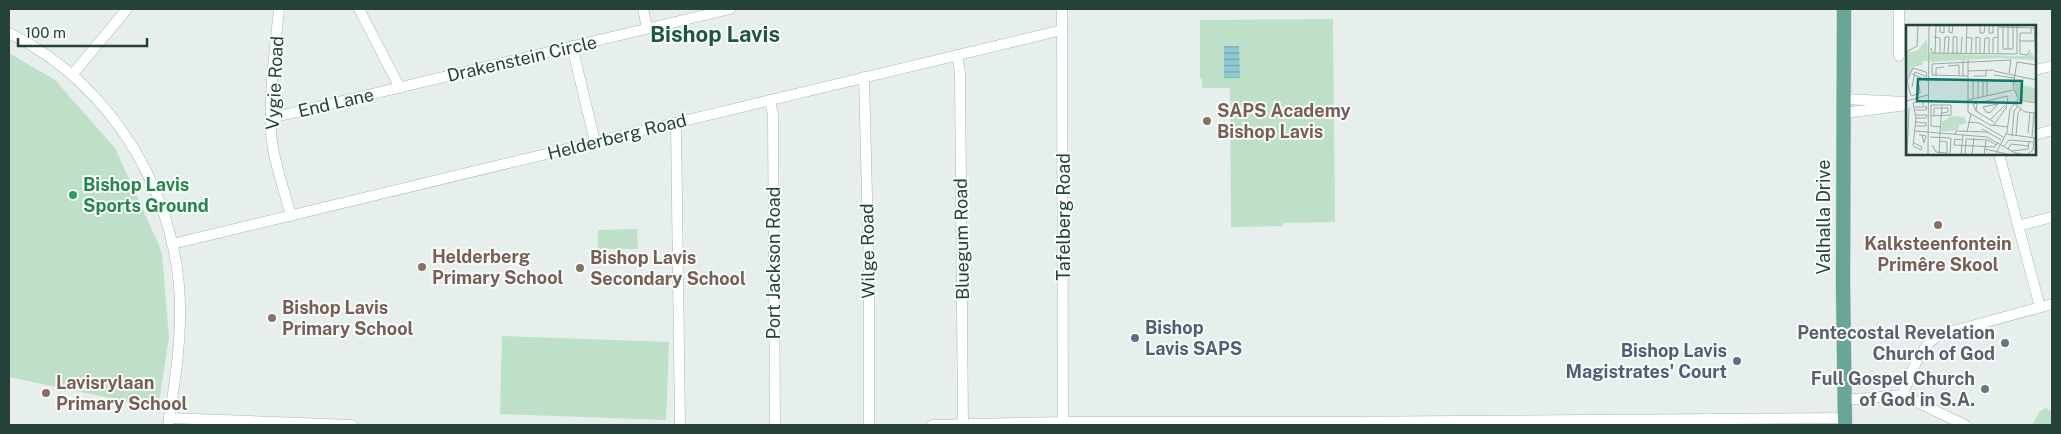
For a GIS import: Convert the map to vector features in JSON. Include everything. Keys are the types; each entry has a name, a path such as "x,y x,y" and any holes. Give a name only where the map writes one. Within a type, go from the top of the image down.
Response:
{"main road":[{"name":"Valhalla Drive","path":"1844,9 1843,285 1845,422"}],"street":[{"path":"72,75 128,9"},
{"name":"Vygie Road","path":"279,9 271,118 273,145 291,216"},
{"path":"359,9 400,88"},
{"path":"643,9 648,28"},
{"name":"Drakenstein Circle","path":"400,88 730,9"},
{"name":"Tafelberg Road","path":"1062,9 1063,424"},
{"path":"1899,9 1899,56"},
{"name":"Helderberg Road","path":"172,244 1062,30"},
{"path":"9,33 23,40 72,75 99,102 126,134 157,193 172,244 179,288 178,353 168,422 352,425"},
{"path":"572,46 595,142"},
{"name":"Bluegum Road","path":"957,55 960,73 963,424"},
{"path":"2036,70 2052,66"},
{"name":"Wilge Road","path":"864,77 869,425"},
{"name":"End Lane","path":"271,118 400,88"},
{"path":"1844,99 1906,103"},
{"name":"Port Jackson Road","path":"770,100 773,115 775,425"},
{"path":"1844,113 1906,103"},
{"path":"676,123 680,425"},
{"path":"2036,135 2052,130"},
{"path":"1999,155 2040,307"},
{"path":"2018,226 2052,217"},
{"path":"1902,395 1924,346 1939,335 2052,304"},
{"path":"1845,400 1902,395 1965,425"},
{"path":"932,425 1845,422"}],"green space":[{"path":"1333,19 1335,222 1231,227 1230,88 1202,88 1202,79 1200,79 1200,20"},
{"name":"Bishop Lavis Sports Ground","path":"9,53 55,80 115,148 158,243 162,254 169,338 158,408 9,377"},
{"path":"637,229 638,249 598,249 598,230"},
{"path":"502,336 669,342 666,420 500,414"},
{"path":"2046,408 2052,412 2051,425 2032,425 2040,411"}],"water":[{"path":"1224,46 1239,46 1240,78 1224,78"}],"place":[{"name":"SAPS Academy Bishop Lavis","path":"1207,121"},
{"name":"Bishop Lavis Sports Ground","path":"73,195"},
{"name":"Kalksteenfontein Primêre Skool","path":"1938,225"},
{"name":"Helderberg Primary School","path":"422,267"},
{"name":"Bishop Lavis Secondary School","path":"580,268"},
{"name":"Bishop Lavis Primary School","path":"272,318"},
{"name":"Bishop Lavis SAPS","path":"1135,338"},
{"name":"Pentecostal Revelation Church of God","path":"2005,343"},
{"name":"Bishop Lavis Magistrates' Court","path":"1737,361"},
{"name":"Full Gospel Church of God in S.A.","path":"1985,389"},
{"name":"Lavisrylaan Primary School","path":"46,393"}],"district":[{"name":"Bishop Lavis","path":"715,34"}]}
